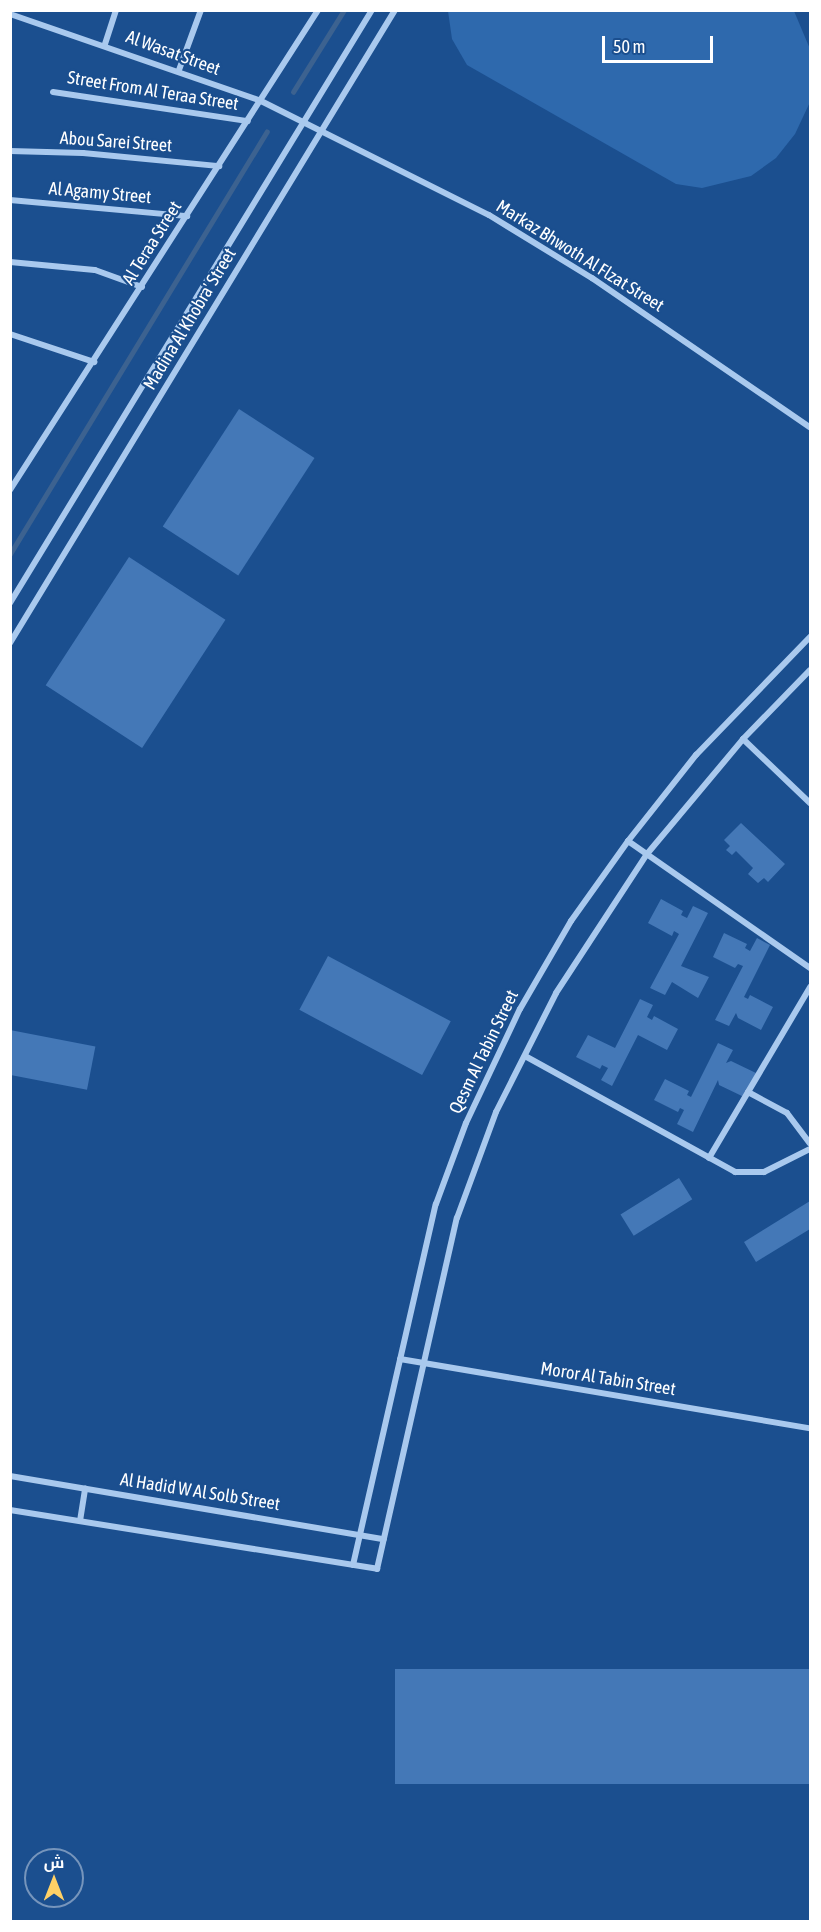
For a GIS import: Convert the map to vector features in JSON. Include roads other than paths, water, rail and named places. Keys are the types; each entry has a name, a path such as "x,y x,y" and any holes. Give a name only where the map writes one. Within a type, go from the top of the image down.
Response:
{"street":[{"path":"105,44 116,10"},
{"path":"179,70 201,10"},
{"name":"Al Teraa Street","path":"10,490 318,10"},
{"name":"Madina Al Khobra' Street","path":"10,603 372,10"},
{"name":"Madina Al Khobra' Street","path":"11,643 395,10"},
{"name":"Al Wasat Street","path":"14,13 179,70 261,101 323,129"},
{"name":"Street From Al Teraa Street","path":"53,92 248,121"},
{"name":"Markaz Bhwoth Al Flzat Street","path":"323,129 541,246 810,427"},
{"name":"Abou Sarei Street","path":"10,151 83,153 219,166"},
{"name":"Al Agamy Street","path":"10,200 187,216"},
{"path":"10,262 95,270 142,287"},
{"path":"10,334 94,362"},
{"name":"Qesm Al Tabin Street","path":"810,637 696,755 628,841 545,964 466,1123 436,1204 353,1565 377,1569 423,1363 465,1191 484,1138 556,993 647,854 743,739 810,670"},
{"path":"743,739 810,803"},
{"path":"628,841 810,968"},
{"path":"709,1158 810,987"},
{"path":"525,1056 735,1172 749,1174 777,1167 810,1149"},
{"path":"748,1092 787,1113 810,1143"},
{"name":"Moror Al Tabin Street","path":"400,1359 810,1428"},
{"name":"Al Hadid W Al Solb Street","path":"10,1476 384,1539"},
{"path":"80,1521 85,1488"},
{"path":"10,1510 353,1565"}],"waterway":[{"path":"293,92 344,10"},
{"path":"10,554 267,132"}]}
